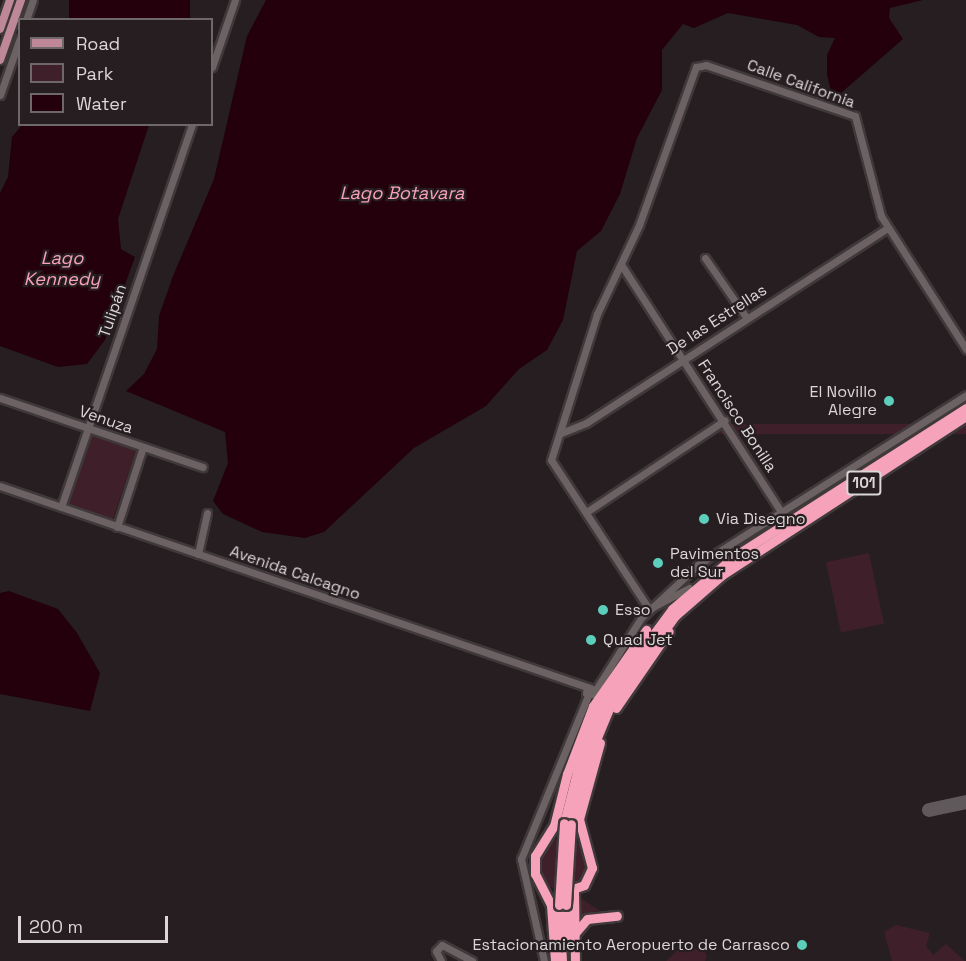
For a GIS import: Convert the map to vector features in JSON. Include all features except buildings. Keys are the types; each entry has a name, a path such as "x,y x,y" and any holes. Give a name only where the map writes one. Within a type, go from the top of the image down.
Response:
{"highway":[{"name":"101","path":"562,961 567,823 582,752 612,687 647,637 699,583 786,518 966,411"},
{"name":"101","path":"567,823 584,769 611,704 652,642 683,609 722,575 966,411"},
{"path":"555,961 552,915 544,886 535,874 535,856 544,841 601,690 634,643 689,588 699,583"},
{"path":"575,961 574,891 592,868 585,844 582,802 604,731 683,609"},
{"path":"544,841 566,835 585,844"},
{"path":"544,886 560,893 574,891"},
{"name":"101","path":"563,905 570,961"},
{"path":"574,935 586,919 617,916"}],"main road":[{"path":"0,29 10,0"},
{"path":"0,60 21,0"}],"street":[{"path":"27,18 33,0"},
{"path":"213,65 235,0"},
{"path":"0,95 2,81 18,43"},
{"name":"Calle California","path":"622,266 696,67 706,65 855,116 888,228 966,349"},
{"name":"Tulipán","path":"61,507 191,126"},
{"name":"De las Estrellas","path":"561,433 586,423 682,358 888,228"},
{"path":"705,258 746,317"},
{"path":"622,266 597,314 551,460 588,511 650,609"},
{"name":"Francisco Bonilla","path":"622,266 725,420 786,518"},
{"path":"544,961 538,918 525,880 521,859 587,689 650,609 717,551 786,518 966,395"},
{"name":"Venuza","path":"0,398 203,467"},
{"path":"952,404 966,411"},
{"path":"588,511 725,420"},
{"path":"117,526 142,447"},
{"name":"Avenida Calcagno","path":"0,486 587,689"},
{"path":"198,554 207,513"},
{"path":"650,609 689,588"},
{"path":"525,880 535,874"},
{"path":"441,961 436,951 441,945 472,961"}],"green space":[{"path":"719,424 966,424 966,434 719,434"},
{"path":"90,435 136,451 113,520 66,504"},
{"path":"869,553 884,623 841,633 826,562"},
{"path":"563,838 573,840 581,846 587,854 589,864 587,874 581,882 573,888 563,890 553,888 545,882 539,874 537,864 539,854 545,846 553,840"},
{"path":"579,897 599,910 576,923 576,904"},
{"path":"896,925 930,933 926,946 933,955 946,944 965,961 892,961 884,932"},
{"path":"681,947 704,950 707,956 705,961 666,961"}],"water":[{"path":"69,0 190,0 190,18 69,18"},
{"name":"Lago Botavara","path":"266,0 923,0 890,8 889,18 903,39 841,93 831,91 827,75 827,55 835,38 819,37 797,25 728,13 694,28 683,24 662,50 662,90 637,138 620,194 601,231 577,251 563,320 547,350 519,369 486,406 414,448 324,532 305,538 262,532 223,514 213,501 228,463 225,432 126,391 144,374 157,349 159,316 173,276 214,179 247,36"},
{"name":"Lago Kennedy","path":"21,126 149,126 118,219 121,249 135,257 105,340 87,364 58,367 0,346 0,193 8,177 12,137"},
{"path":"9,591 58,609 77,633 100,673 90,711 0,694 0,593"}],"taxiway":[{"path":"929,810 966,802"}],"place":[{"name":"El Novillo Alegre","path":"889,401"},
{"name":"Via Disegno","path":"704,519"},
{"name":"Pavimentos del Sur","path":"658,563"},
{"name":"Esso","path":"603,610"},
{"name":"Quad Jet","path":"591,640"},
{"name":"Estacionamiento Aeropuerto de Carrasco","path":"802,945"}]}
